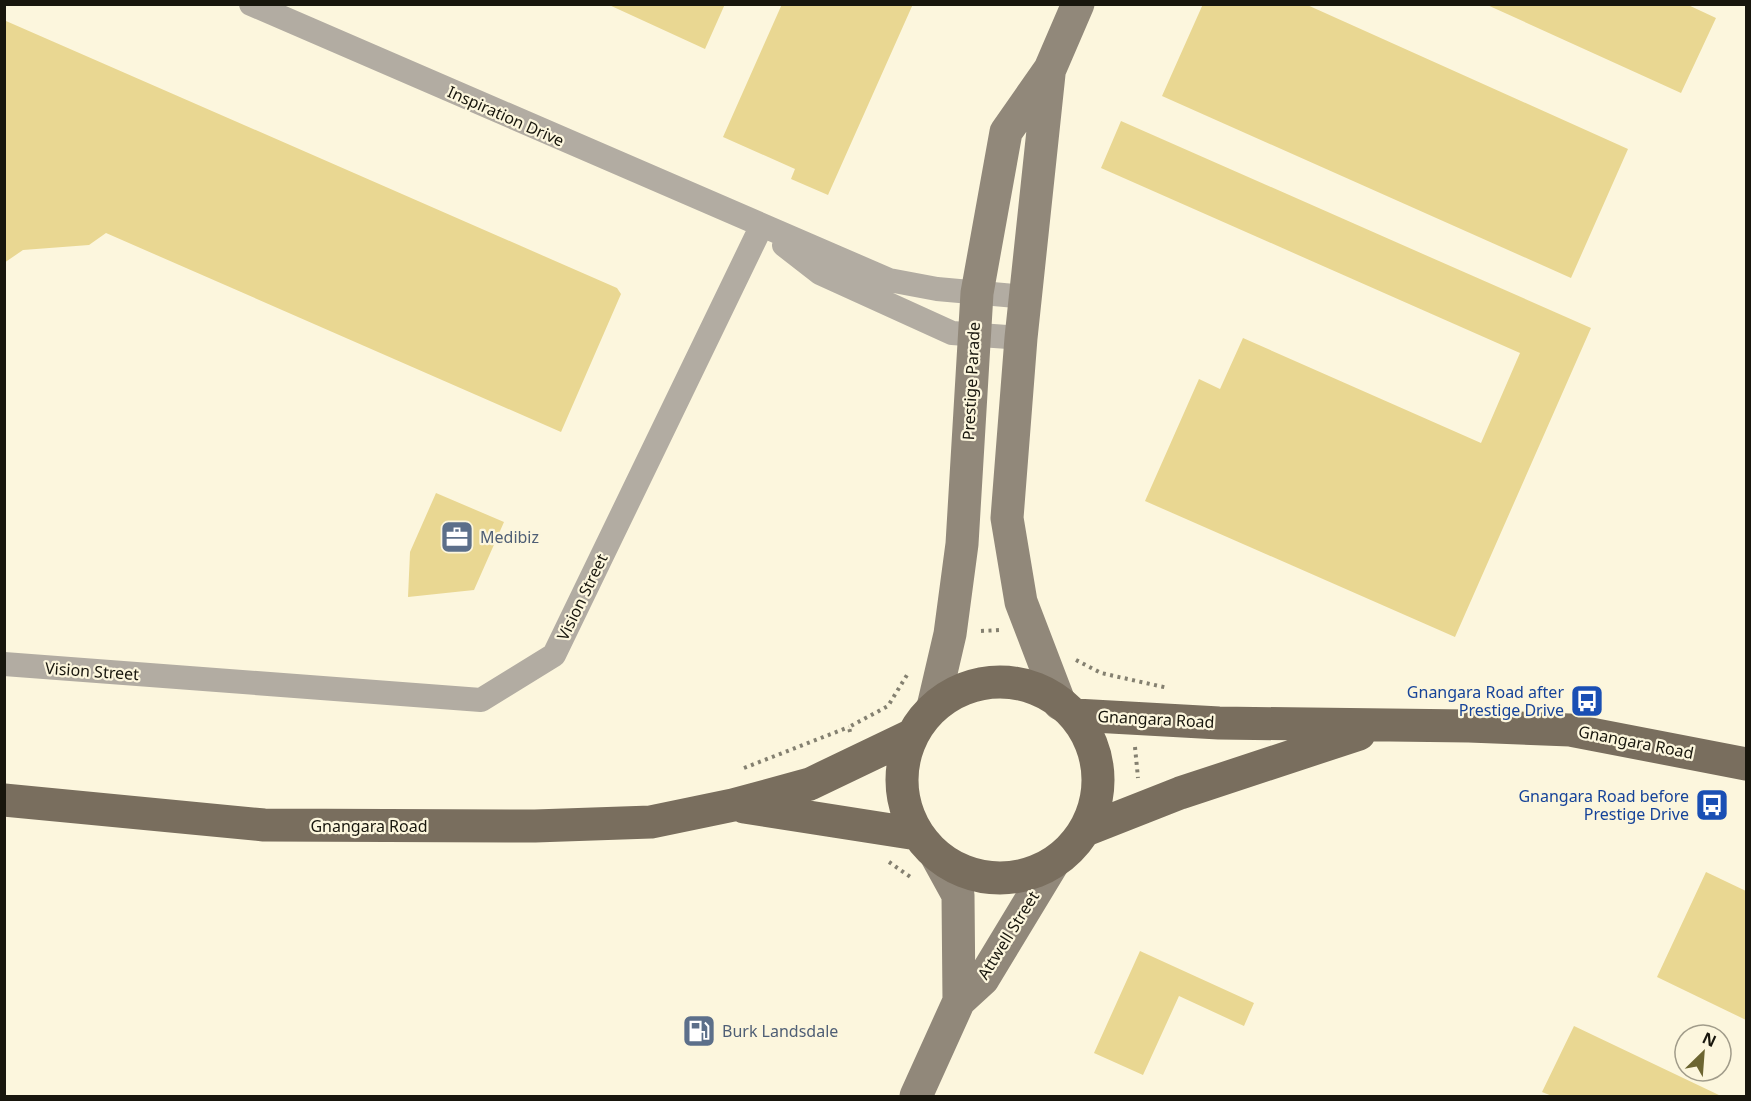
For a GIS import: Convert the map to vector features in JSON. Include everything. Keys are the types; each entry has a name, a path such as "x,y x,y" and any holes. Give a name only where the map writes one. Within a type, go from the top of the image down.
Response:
{"main road":[{"name":"Gnangara Road","path":"997,681 1039,689 1067,709 1095,751 1099,792 1086,831 1071,850 1052,865 1023,877 992,879 962,872 927,845 904,802 902,768 912,735 933,707 963,688 997,681"},
{"name":"Gnangara Road","path":"1067,709 1132,718 1219,723 1380,727 1469,726 1570,730 1746,764"},
{"name":"Gnangara Road","path":"1086,831 1180,793 1380,727"},
{"name":"Gnangara Road","path":"4,800 264,825 535,826 651,822 734,805 810,784 912,735"},
{"name":"Gnangara Road","path":"734,805 927,845"}],"street":[{"name":"Inspiration Drive","path":"251,4 761,227 889,280 977,293 1026,297"},
{"name":"Prestige Parade","path":"933,707 950,634 959,567 977,293 1006,132 1050,69 1078,4"},
{"name":"Prestige Parade","path":"1050,69 1021,338 1008,518 1022,602 1067,709"},
{"name":"Inspiration Drive","path":"761,227 820,273 952,333 1021,338"},
{"name":"Vision Street","path":"4,664 480,699 554,655 761,227"},
{"path":"959,567 980,507 986,471 999,459 1013,452"},
{"name":"Attwell Street","path":"927,845 958,895 959,1001"},
{"name":"Attwell Street","path":"916,1096 959,1001 983,979 1052,865"}],"path":[{"path":"950,634 1031,628"},
{"path":"1071,658 1101,673 1128,681 1163,685 1173,690"},
{"path":"1128,681 1141,808"},
{"path":"886,860 903,869 915,882"}],"building":[{"path":"607,4 725,4 705,49"},
{"path":"782,4 913,4 828,195 791,179 795,169 723,137"},
{"path":"1203,4 1305,4 1628,149 1571,278 1162,96"},
{"path":"1485,4 1686,4 1716,18 1681,93"},
{"path":"6,21 617,288 621,294 561,432 106,233 89,245 23,250 4,263"},
{"path":"1121,121 1591,328 1455,637 1145,501 1199,379 1220,389 1243,338 1481,443 1520,353 1101,168"},
{"name":"Medibiz","path":"436,493 504,522 474,590 408,597 410,552"},
{"path":"1706,872 1746,891 1746,1020 1657,977"},
{"path":"1140,951 1254,1003 1244,1026 1179,996 1143,1075 1094,1053"},
{"path":"1574,1026 1673,1073 1673,1083 1694,1083 1721,1096 1552,1096 1542,1092"}],"place":[{"name":"Medibiz","path":"457,537"},
{"name":"Gnangara Road after Prestige Drive","path":"1587,701"},
{"name":"Gnangara Road before Prestige Drive","path":"1712,805"},
{"name":"Burk Landsdale","path":"699,1031"}]}
